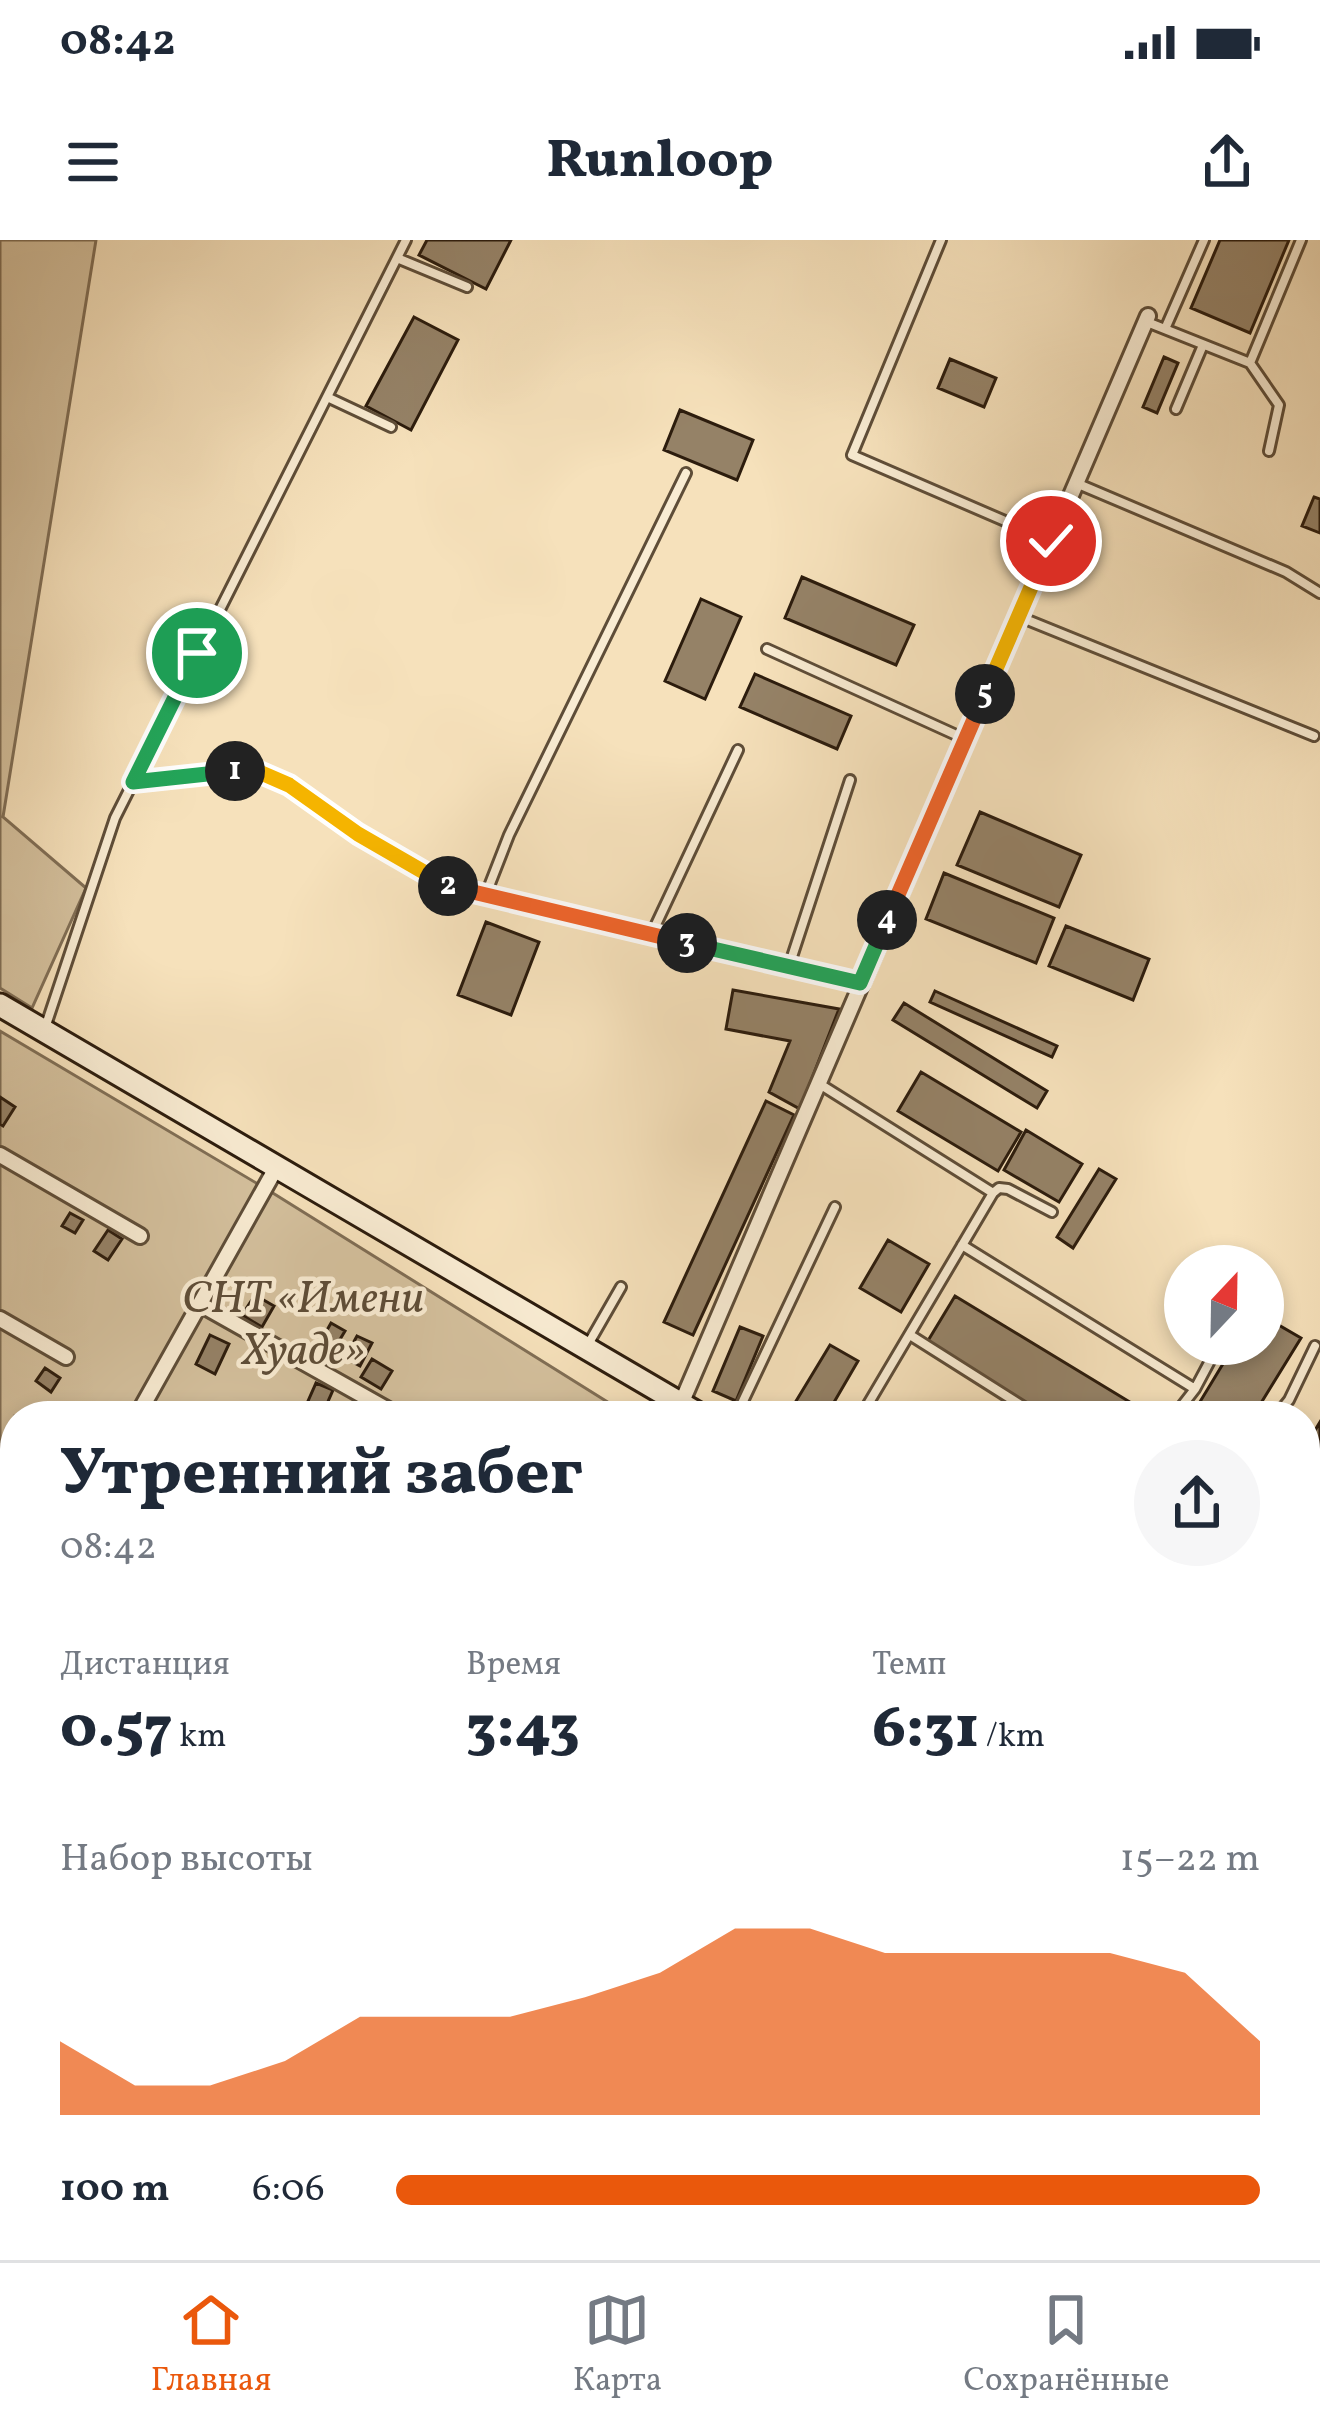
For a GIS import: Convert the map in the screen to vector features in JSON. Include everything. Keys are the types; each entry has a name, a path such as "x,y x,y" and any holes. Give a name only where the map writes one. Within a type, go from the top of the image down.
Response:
{"street":[{"path":"682,1401 1146,319"},
{"path":"441,885 860,983"},
{"path":"0,1005 676,1401"},
{"path":"0,1155 140,1236"},
{"path":"145,1401 276,1168"},
{"path":"200,1304 372,1401"},
{"path":"0,1319 66,1357"}],"lane":[{"path":"44,1030 115,818 406,240"},
{"path":"941,240 852,455 1051,541"},
{"path":"1165,329 1204,240"},
{"path":"1250,363 1300,240"},
{"path":"397,258 467,287"},
{"path":"1146,319 1250,363 1279,405 1269,451"},
{"path":"1176,409 1203,344"},
{"path":"326,397 391,427"},
{"path":"486,895 509,836 686,473"},
{"path":"1076,483 1286,572 1320,593"},
{"path":"1018,616 1314,736"},
{"path":"767,649 965,739"},
{"path":"652,934 738,750"},
{"path":"133,782 252,769 289,785 441,885"},
{"path":"788,966 850,780"},
{"path":"818,1083 993,1193"},
{"path":"870,1401 993,1193 1008,1189 1052,1212"},
{"path":"743,1401 835,1207"},
{"path":"962,1245 1195,1389"},
{"path":"586,1348 621,1287"},
{"path":"910,1335 1014,1401"},
{"path":"1288,1401 1315,1346"},
{"path":"1186,1401 1208,1365"}],"green space":[{"path":"0,240 96,240 3,817 86,888 32,1008 0,988"},
{"name":"СНТ «Имени Хуаде»","path":"0,1031 268,1190 606,1401 0,1401"}],"building":[{"path":"427,240 511,240 486,289 419,255"},
{"path":"1220,240 1289,240 1250,333 1191,308"},
{"path":"414,317 458,340 411,430 366,406"},
{"path":"1164,357 1178,363 1157,413 1143,407"},
{"path":"950,359 996,378 984,407 938,388"},
{"path":"680,410 753,440 737,480 664,450"},
{"path":"1314,497 1320,499 1320,533 1302,526"},
{"path":"802,577 914,625 896,665 785,618"},
{"path":"701,599 741,617 705,699 665,681"},
{"path":"755,674 851,716 837,749 740,707"},
{"path":"980,812 1081,855 1059,907 957,865"},
{"path":"944,873 1054,918 1036,963 926,919"},
{"path":"486,922 539,942 511,1015 458,995"},
{"path":"1066,926 1149,959 1133,1000 1049,966"},
{"path":"733,990 839,1009 800,1109 769,1092 790,1041 726,1029"},
{"path":"935,991 1057,1046 1052,1057 930,1002"},
{"path":"904,1003 1047,1091 1037,1108 893,1020"},
{"path":"921,1072 1021,1132 998,1171 898,1111"},
{"path":"0,1097 15,1107 3,1126 0,1124"},
{"path":"766,1101 794,1115 693,1335 664,1322"},
{"path":"1026,1130 1082,1164 1059,1202 1004,1170"},
{"path":"1099,1169 1116,1179 1073,1248 1057,1237"},
{"path":"70,1213 83,1220 75,1233 62,1226"},
{"path":"108,1230 122,1239 108,1260 94,1251"},
{"path":"888,1240 929,1264 901,1312 860,1288"},
{"path":"255,1295 274,1306 262,1327 242,1315"},
{"path":"955,1296 1128,1401 1020,1401 926,1344"},
{"path":"331,1323 345,1331 333,1351 319,1344"},
{"path":"740,1327 763,1336 736,1401 713,1391"},
{"path":"1284,1328 1301,1338 1262,1401 1200,1401 1222,1365 1284,1365"},
{"path":"210,1335 229,1344 215,1374 196,1364"},
{"path":"357,1336 372,1343 360,1366 345,1358"},
{"path":"830,1345 858,1361 835,1401 796,1401"},
{"path":"372,1359 392,1371 381,1389 361,1377"},
{"path":"45,1368 60,1378 51,1392 36,1381"},
{"path":"316,1383 333,1390 328,1401 308,1401"}],"route":[{"path":"197,653 133,782 252,769 289,785 441,885 860,983 1051,541"}]}
